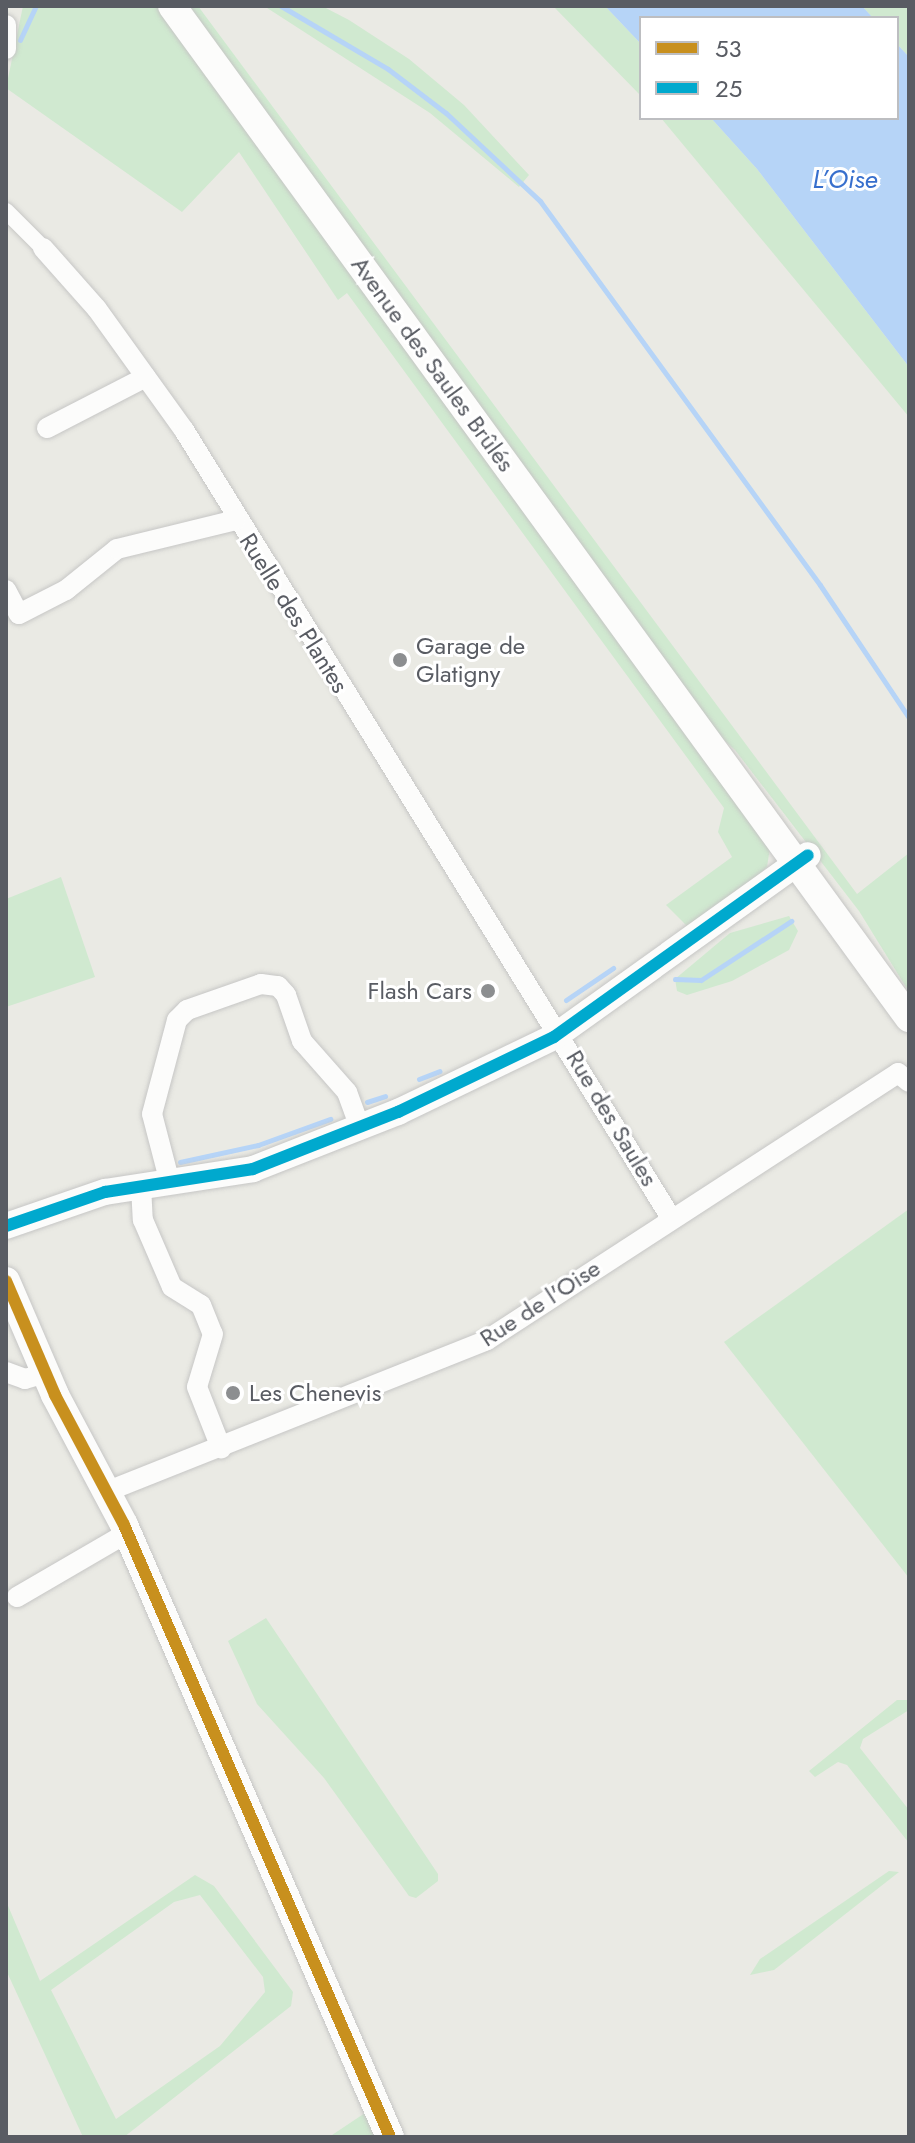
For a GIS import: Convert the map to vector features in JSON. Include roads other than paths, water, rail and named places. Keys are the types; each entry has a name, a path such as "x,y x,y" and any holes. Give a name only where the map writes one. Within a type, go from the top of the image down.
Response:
{"main road":[{"name":"Avenue des Saules Brûlés","path":"172,6 693,722 882,960 909,1011"},
{"name":"Avenue des Saules Brûlés","path":"801,860 909,1018"},
{"path":"6,1281 46,1373 127,1533 390,2137"}],"street":[{"path":"6,25 6,49"},
{"name":"Ruelle des Plantes","path":"6,211 43,248 146,377 561,1033"},
{"path":"47,428 146,377"},
{"path":"6,590 19,614 66,590 117,549 236,520"},
{"name":"Rue des Saules","path":"671,1218 561,1033 801,860"},
{"path":"170,1183 152,1114 177,1020 187,1010 261,984 278,986 286,995 302,1041 347,1092 360,1127"},
{"path":"6,1226 105,1192 253,1169 360,1127 561,1033"},
{"name":"Rue de l'Oise","path":"108,1491 487,1340 671,1218 903,1078"},
{"path":"141,1186 143,1220 172,1287 201,1305 213,1334 197,1387 221,1448"},
{"path":"6,1372 25,1379 46,1373"},
{"path":"17,1597 127,1533"}],"water":[{"path":"605,6 862,6 871,16 639,16 639,42"},
{"name":"L’Oise","path":"899,46 909,57 909,367 757,169 713,120 899,120"}],"waterway":[{"path":"20,40 36,6"},
{"path":"281,6 388,69 446,113 540,201 820,585 909,718"},
{"path":"675,979 701,980 791,921"},
{"path":"566,1000 613,968"},
{"path":"419,1079 440,1071"},
{"path":"367,1102 385,1096"},
{"path":"180,1162 258,1145 330,1119"}],"place":[{"name":"Garage de Glatigny","path":"400,660"},
{"name":"Flash Cars","path":"488,991"},
{"name":"Les Chenevis","path":"233,1393"}]}
